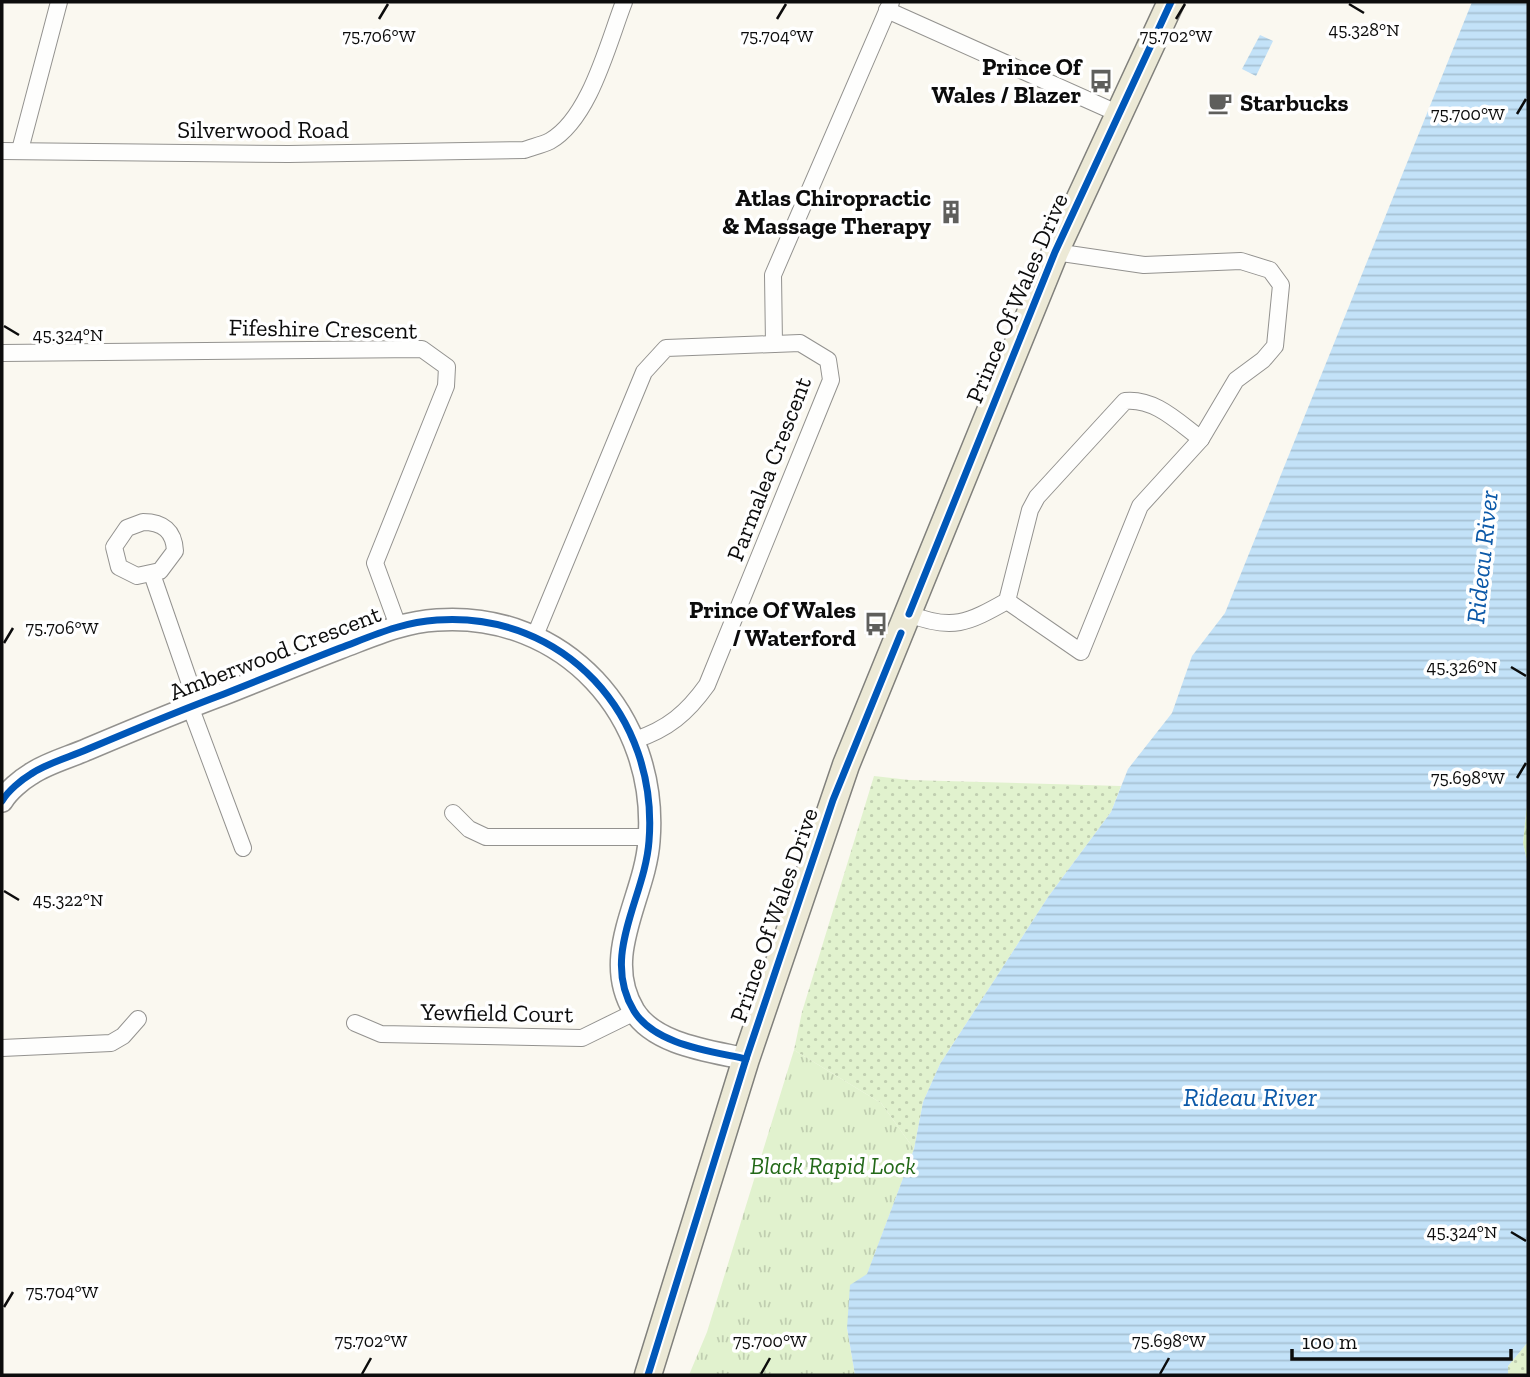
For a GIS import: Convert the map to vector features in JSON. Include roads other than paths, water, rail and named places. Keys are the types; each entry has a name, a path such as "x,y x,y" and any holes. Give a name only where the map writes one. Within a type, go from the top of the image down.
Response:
{"main road":[{"name":"Prince Of Wales Drive","path":"648,1375 746,1059 846,765 1055,252 1117,113 1171,2"}],"street":[{"path":"20,150 59,2"},
{"name":"Silverwood Road","path":"2,151 289,154 524,150 550,141 571,123 587,97 624,2"},
{"path":"774,344 772,275 889,6 1117,113"},
{"path":"1007,601 1081,652 1140,506 1201,439 1227,390 1270,354 1275,346 1281,296 1277,277 1257,264 1241,261 1144,265 1055,252"},
{"name":"Parmalea Crescent","path":"534,638 644,372 666,348 800,343 828,360 831,380 707,685 688,712 661,731 635,740"},
{"name":"Fifeshire Crescent","path":"2,353 422,349 447,367 446,386 375,563 398,626"},
{"path":"909,614 930,622 951,625 984,614 1007,601 1030,510 1037,497 1120,404 1130,400 1149,403 1201,439"},
{"path":"152,574 193,705 243,848"},
{"name":"Amberwood Crescent","path":"3,796 31,774 193,705 398,626 438,620 504,624 565,654 591,675 615,703 635,740 650,799 650,837 622,946 623,981 635,1012"},
{"path":"453,813 469,830 486,837 650,837"},
{"path":"635,1012 651,1027 682,1043 746,1059"},
{"name":"Yewfield Court","path":"355,1023 381,1034 582,1038 635,1012"},
{"path":"2,1048 111,1043 123,1036 138,1019"}],"water":[{"name":"Rideau River","path":"1472,2 1528,2 1528,794 1523,843 1528,866 1528,1342 1508,1366 1508,1375 855,1375 847,1328 850,1285 867,1274 914,1149 923,1102 940,1064 1048,897 1111,812 1128,769 1172,713 1192,656 1225,613"},
{"path":"1260,35 1273,41 1256,76 1242,69"}],"place":[{"name":"Prince Of Wales / Blazer","path":"1101,81"},
{"name":"Starbucks","path":"1220,103"},
{"name":"Atlas Chiropractic & Massage Therapy","path":"951,212"},
{"name":"Prince Of Wales / Waterford","path":"876,624"}],"park label":[{"name":"Black Rapid Lock","path":"833,1166"}]}
